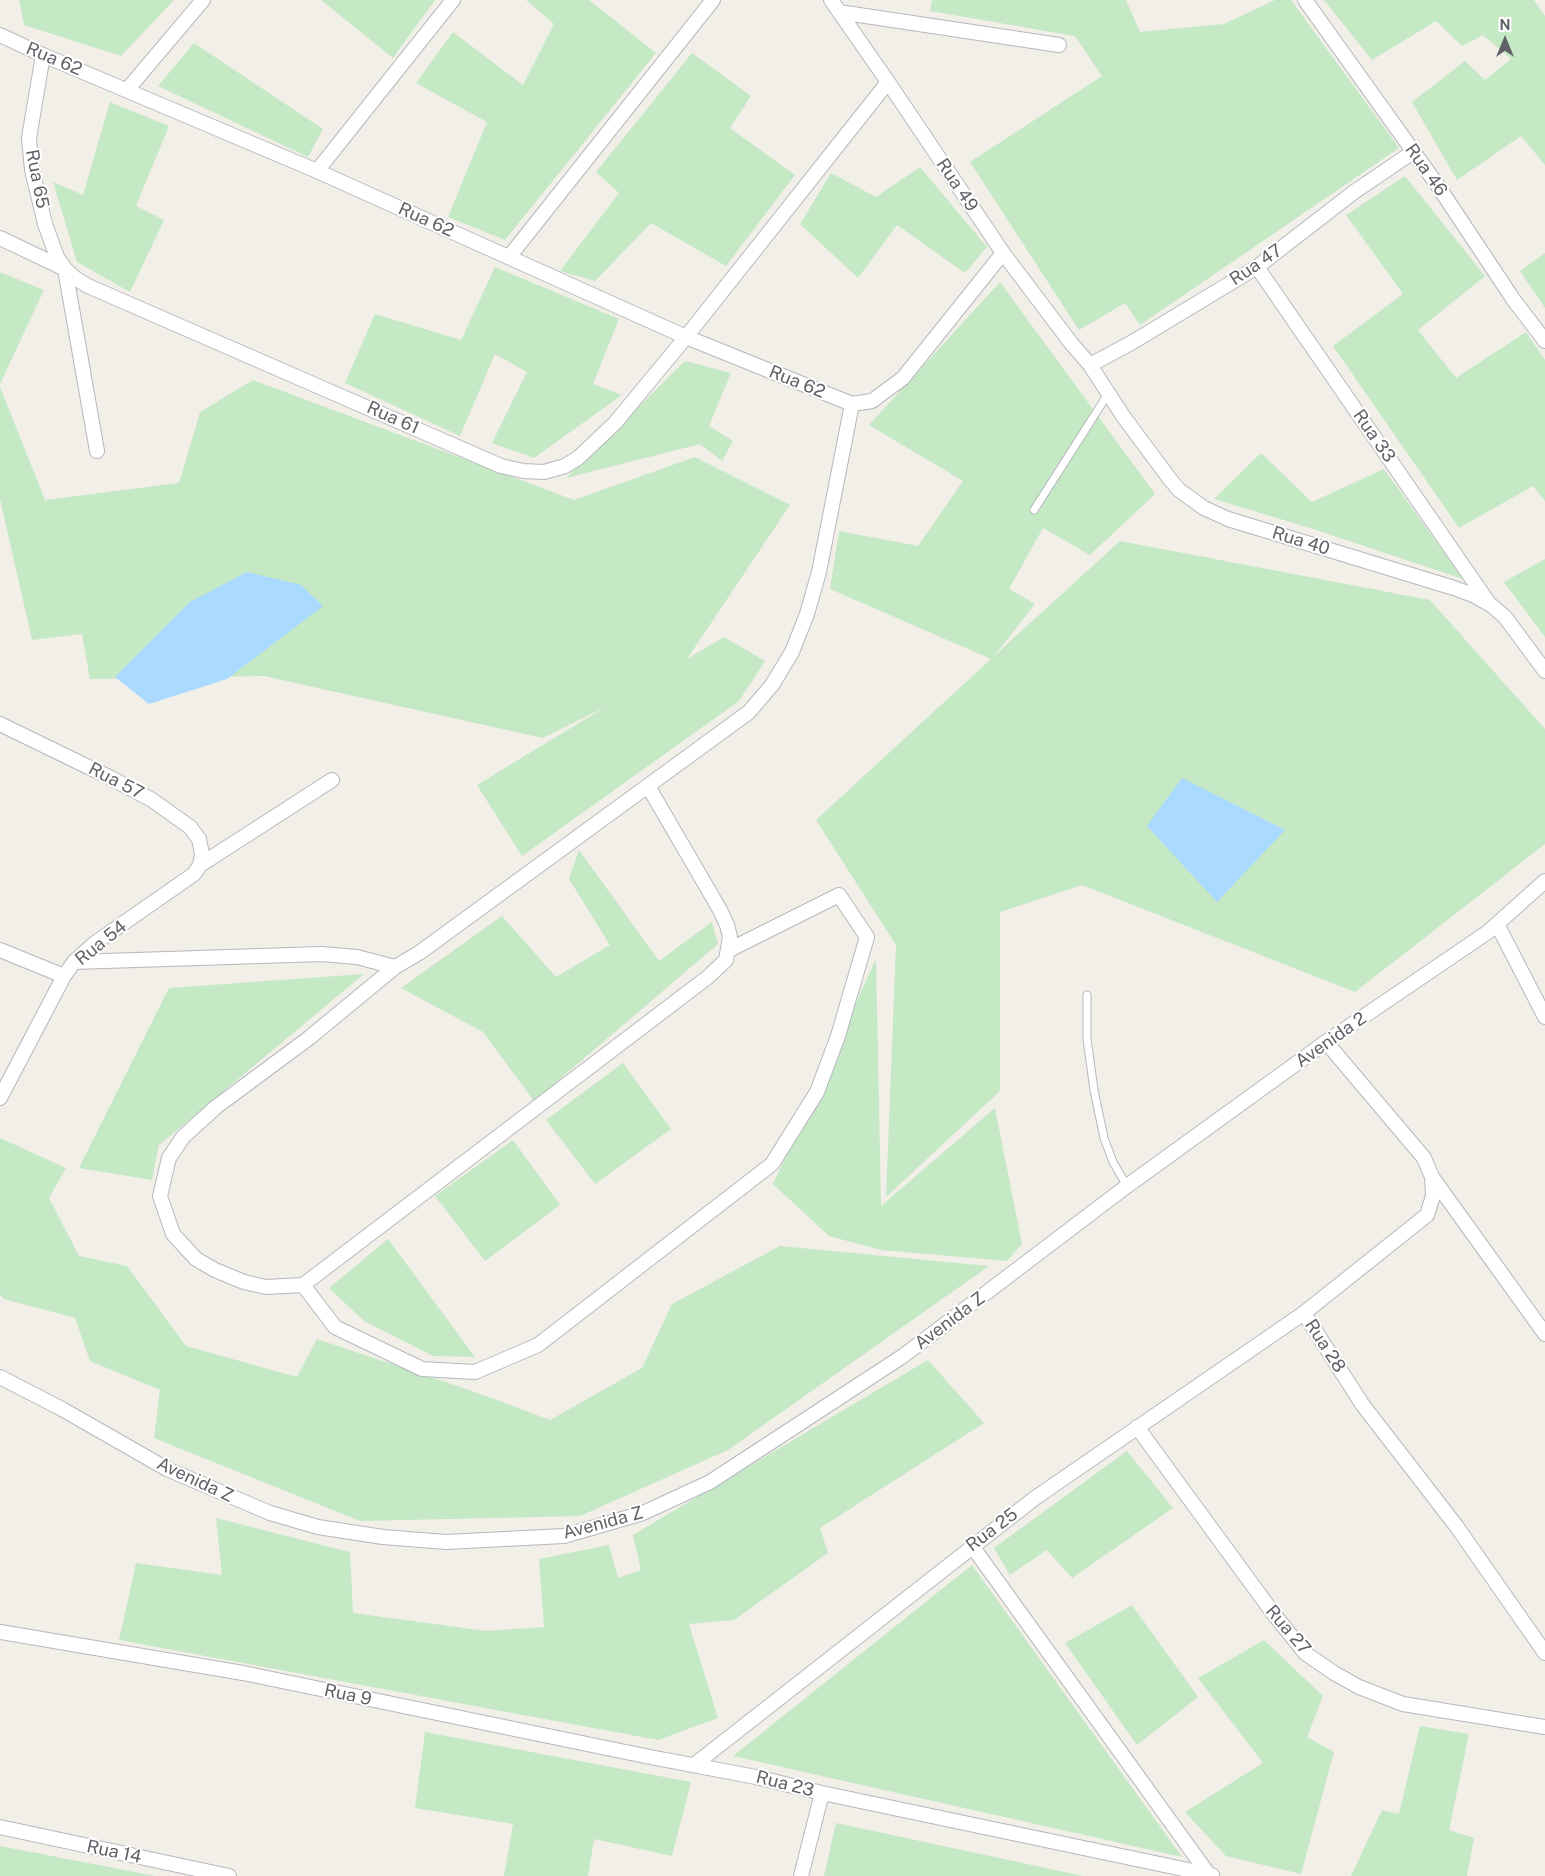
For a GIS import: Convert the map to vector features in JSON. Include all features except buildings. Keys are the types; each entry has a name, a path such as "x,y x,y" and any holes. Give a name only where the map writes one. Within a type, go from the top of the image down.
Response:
{"street":[{"path":"127,90 203,0"},
{"path":"317,171 453,0"},
{"path":"509,258 713,0"},
{"name":"Rua 49","path":"830,0 888,82 1003,253 1071,343 1090,365"},
{"name":"Rua 46","path":"1305,0 1438,186 1513,299 1545,341"},
{"path":"839,12 1059,45"},
{"name":"Rua 62","path":"0,35 317,171 686,337 852,404"},
{"name":"Rua 65","path":"43,55 29,138 32,170 57,257 65,269"},
{"name":"Rua 61","path":"65,269 88,286 501,466 523,471 544,472 565,466 578,458 615,423 686,337 888,82"},
{"name":"Rua 47","path":"1090,365 1131,343 1257,267 1354,192 1413,152"},
{"path":"0,238 65,269 97,450"},
{"path":"648,786 720,910 730,937 726,960 708,977 304,1285 266,1287 229,1276 196,1258 173,1234 160,1196 168,1158 183,1137 216,1108 309,1038 395,967 419,953 749,712 772,685 792,652 807,614 819,572 852,404 872,401 903,378 1003,253"},
{"name":"Rua 33","path":"1257,267 1491,605"},
{"name":"Rua 40","path":"1090,365 1123,416 1169,478 1192,500 1228,519 1454,588 1491,605 1505,617 1545,671"},
{"name":"Rua 57","path":"0,724 152,800 190,826 199,839 202,854 200,865"},
{"name":"Rua 54","path":"0,1098 64,976 74,962 96,943 194,874 200,865 332,780"},
{"name":"Avenida 2","path":"1114,1196 1326,1042 1497,924 1545,881"},
{"path":"304,1285 335,1327 422,1369 475,1372 538,1345 772,1164 817,1092 838,1036 867,937 839,895 729,950"},
{"path":"1497,924 1545,1017"},
{"path":"0,950 64,976"},
{"path":"74,962 322,954 357,957 395,967"},
{"name":"Rua 28","path":"1326,1042 1424,1158 1432,1177 1432,1196 1427,1215 1304,1313 1362,1404 1457,1528 1545,1653"},
{"path":"1432,1177 1545,1334"},
{"name":"Avenida Z","path":"0,1377 62,1409 167,1469 270,1513 318,1527 374,1536 446,1542 564,1536 643,1513 710,1482 903,1356 1114,1196"},
{"name":"Rua 25","path":"694,1765 972,1546 1036,1498 1304,1313"},
{"name":"Rua 27","path":"1137,1427 1273,1613 1305,1652 1334,1673 1359,1687 1403,1704 1545,1727"},
{"path":"972,1546 1212,1875"},
{"name":"Rua 9","path":"0,1632 243,1673 694,1765"},
{"name":"Rua 23","path":"694,1765 822,1792 801,1876"},
{"path":"822,1792 1212,1875"},
{"name":"Rua 14","path":"0,1827 229,1876"}],"lane":[{"path":"1034,510 1108,394"},
{"path":"1086,995 1086,1039 1104,1138 1113,1162 1127,1186"}],"green space":[{"path":"19,0 174,0 121,56 24,25"},
{"path":"321,0 435,0 393,58"},
{"path":"526,0 589,0 656,53 505,240 448,217 487,122 416,83 453,32 523,85 554,24"},
{"path":"932,0 1126,0 1140,32 1224,24 1275,0 1291,0 1399,148 1140,325 1125,303 1079,330 970,162 1102,76 1075,36 930,11"},
{"path":"1324,0 1534,0 1545,16 1545,165 1521,136 1457,180 1412,102 1465,61 1485,80 1511,59 1483,35 1462,46 1436,21 1372,60"},
{"path":"194,43 323,129 308,157 158,86"},
{"path":"692,53 751,96 730,128 795,175 726,266 651,223 595,281 560,271 619,193 596,172"},
{"path":"110,102 169,126 136,206 164,220 130,292 77,262 53,182 83,195"},
{"path":"920,167 987,247 965,273 897,225 858,278 800,224 831,173 876,197"},
{"path":"1405,176 1485,276 1418,330 1456,378 1526,332 1545,360 1545,501 1533,486 1459,528 1333,346 1403,294 1346,215"},
{"path":"1545,253 1545,308 1520,271"},
{"path":"495,267 619,319 593,384 622,395 534,458 492,443 527,372 495,354 460,436 345,383 375,314 461,340"},
{"path":"0,272 44,290 0,384"},
{"path":"1000,282 1155,494 1090,555 1043,528 1009,589 1035,604 994,656 1120,541 1430,600 1545,729 1545,844 1355,992 1082,885 1000,912 1000,1091 886,1197 896,945 816,820 991,659 830,589 839,531 918,546 963,481 869,425"},
{"path":"685,361 731,373 709,426 733,441 722,461 700,444 566,478"},
{"path":"253,380 574,500 695,457 790,505 687,659 724,637 765,661 739,701 522,856 477,785 607,706 543,738 264,676 90,679 82,634 32,640 0,499 0,387 45,500 179,483 200,412"},
{"path":"1261,453 1312,502 1384,469 1463,579 1310,528 1214,499"},
{"path":"1545,559 1545,637 1504,582"},
{"path":"579,850 659,961 712,922 718,944 534,1101 483,1032 401,988 502,916 556,977 610,945 569,879"},
{"path":"876,959 881,1206 995,1108 1022,1244 1007,1261 881,1250 829,1236 773,1184"},
{"path":"364,974 159,1145 152,1180 79,1168 169,988"},
{"path":"623,1063 671,1129 595,1184 546,1120"},
{"path":"0,1138 66,1168 49,1198 79,1256 127,1266 186,1346 297,1377 317,1339 475,1392 550,1420 642,1368 672,1304 780,1246 989,1266 728,1450 580,1516 360,1521 154,1438 160,1390 90,1361 75,1318 4,1299 0,1294"},
{"path":"513,1140 560,1205 485,1261 435,1196"},
{"path":"388,1239 475,1357 433,1356 364,1321 329,1288"},
{"path":"928,1360 984,1423 820,1528 828,1553 734,1620 689,1624 718,1718 658,1740 119,1640 136,1563 222,1575 216,1518 350,1552 353,1613 486,1631 544,1627 539,1559 609,1545 618,1578 641,1570 633,1535"},
{"path":"1127,1451 1173,1508 1072,1578 1047,1550 1010,1575 994,1548"},
{"path":"972,1565 1182,1857 733,1756"},
{"path":"1132,1605 1198,1697 1137,1745 1065,1643"},
{"path":"1264,1640 1323,1696 1307,1737 1334,1752 1301,1874 1226,1856 1185,1812 1263,1763 1198,1678"},
{"path":"1420,1726 1469,1734 1449,1830 1474,1838 1467,1876 1351,1876 1382,1810 1399,1814"},
{"path":"425,1732 691,1782 672,1856 594,1839 588,1876 504,1876 513,1824 415,1808"},
{"path":"836,1823 1083,1876 824,1876"},
{"path":"0,1846 155,1876 0,1876"}],"water":[{"path":"247,572 301,585 323,606 227,679 149,704 115,677 190,602"},
{"path":"1182,778 1285,830 1217,902 1147,826"}]}
